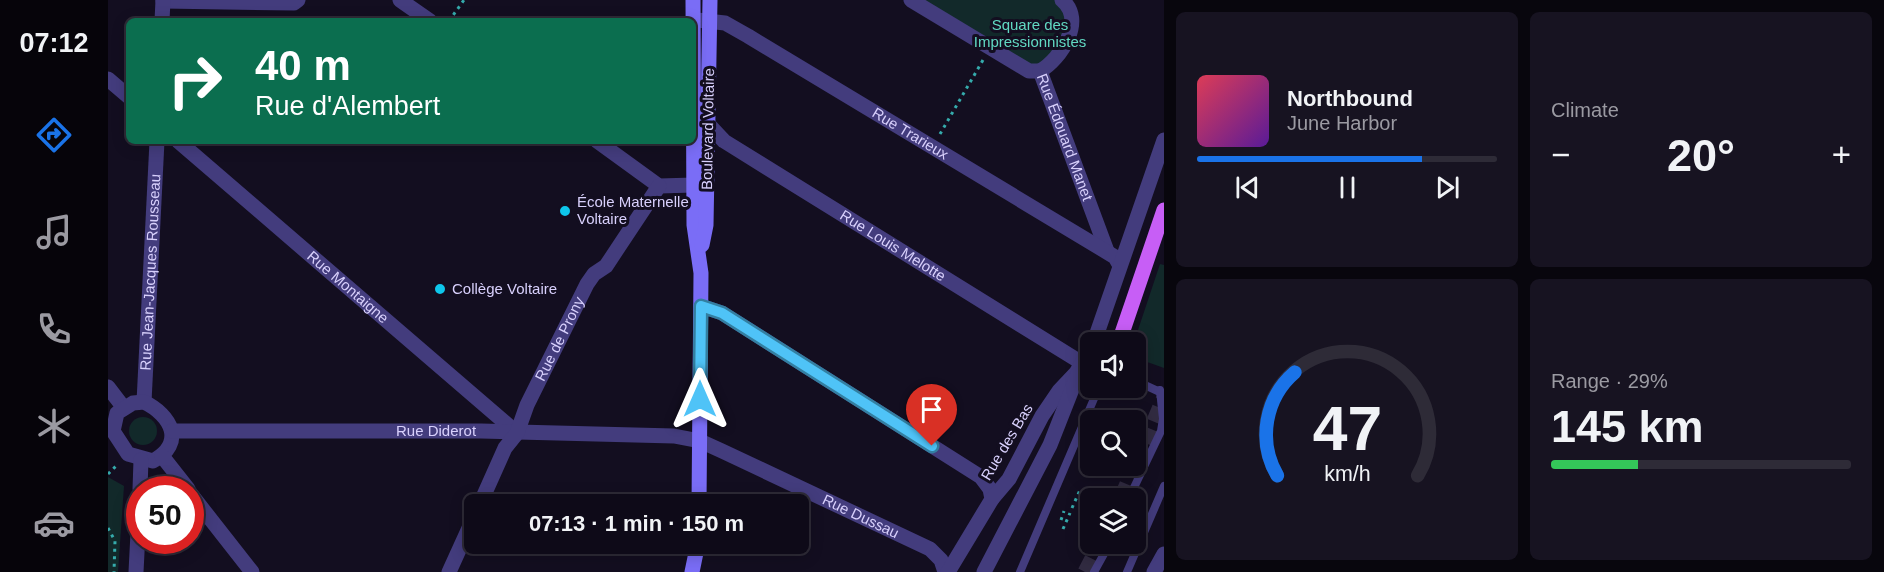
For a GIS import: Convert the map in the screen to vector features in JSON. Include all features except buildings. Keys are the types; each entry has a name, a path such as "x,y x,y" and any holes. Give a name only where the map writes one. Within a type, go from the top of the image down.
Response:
{"main road":[{"name":"Boulevard Voltaire","path":"693,0 694,18"},
{"name":"Boulevard Voltaire","path":"700,257 706,225 710,0"},
{"name":"Boulevard Voltaire","path":"694,144 694,225 700,257 701,306 699,494"},
{"path":"1122,332 1164,210"},
{"path":"692,572 696,554"}],"street":[{"path":"162,18 163,1 294,3 298,0"},
{"path":"400,0 426,18"},
{"path":"910,0 1029,71 1040,71"},
{"name":"Rue Édouard Manet","path":"1062,0 1071,12 1073,24 1056,59 1040,71 1107,251"},
{"name":"Rue Trarieux","path":"696,19 725,24 748,36 1107,251 1118,259 1119,264"},
{"path":"108,79 126,94"},
{"name":"Rue Louis Melotte","path":"708,124 724,141 1080,362"},
{"path":"1097,332 1164,140"},
{"name":"Rue Jean-Jacques Rousseau","path":"144,402 157,144"},
{"name":"Rue Montaigne","path":"181,144 517,433"},
{"path":"601,144 659,186 694,185"},
{"name":"Rue de Prony","path":"484,494 505,448 517,433 527,405 587,284 594,274 606,266 659,186"},
{"path":"701,306 722,313 981,477 990,489 992,500"},
{"name":"Rue des Bas","path":"946,572 992,500 1009,479 1048,408 1080,373"},
{"name":"Rue des Bas","path":"984,572 1080,379"},
{"path":"108,387 124,408"},
{"path":"144,402 153,406 172,431 173,439 162,456 153,460 141,460 128,454 110,430 117,414 124,408 133,403 144,402"},
{"name":"Rue Diderot","path":"172,431 481,431 674,436 700,441"},
{"name":"Rue Dussau","path":"700,441 930,549 941,560 946,572"},
{"path":"162,456 178,476"},
{"path":"140,476 141,460"},
{"path":"204,511 252,572"},
{"path":"449,572 464,539"},
{"path":"136,572 137,554"},
{"path":"1154,572 1164,554"}],"lane":[{"path":"1134,488 1161,431 1163,419 1162,393 1146,386"},
{"path":"1020,572 1096,398"},
{"path":"1127,572 1164,486"},
{"path":"989,572 1000,543"},
{"path":"1094,572 1104,554"}],"path":[{"path":"451,18 464,0"},
{"path":"932,147 990,48"},
{"path":"1063,529 1080,490"},
{"path":"1060,520 1064,511"},
{"path":"108,528 115,541 114,572"}],"green space":[{"name":"Square des Impressionnistes","path":"911,0 1062,0 1073,24 1040,71"},
{"path":"1160,264 1164,265 1164,368 1146,362 1146,332 1137,332"},
{"path":"143,417 153,421 157,431 153,441 143,445 133,441 129,431 133,421"},
{"path":"108,477 124,486 118,572 108,572"}],"tunnel":[{"path":"1146,440 1164,397"},
{"path":"1125,488 1130,476"},
{"path":"1085,572 1094,554"}],"place":[{"name":"École Maternelle Voltaire","path":"565,211"},
{"name":"Collège Voltaire","path":"440,289"}],"route":[{"path":"700,399 701,306 722,313 932,446"}]}
